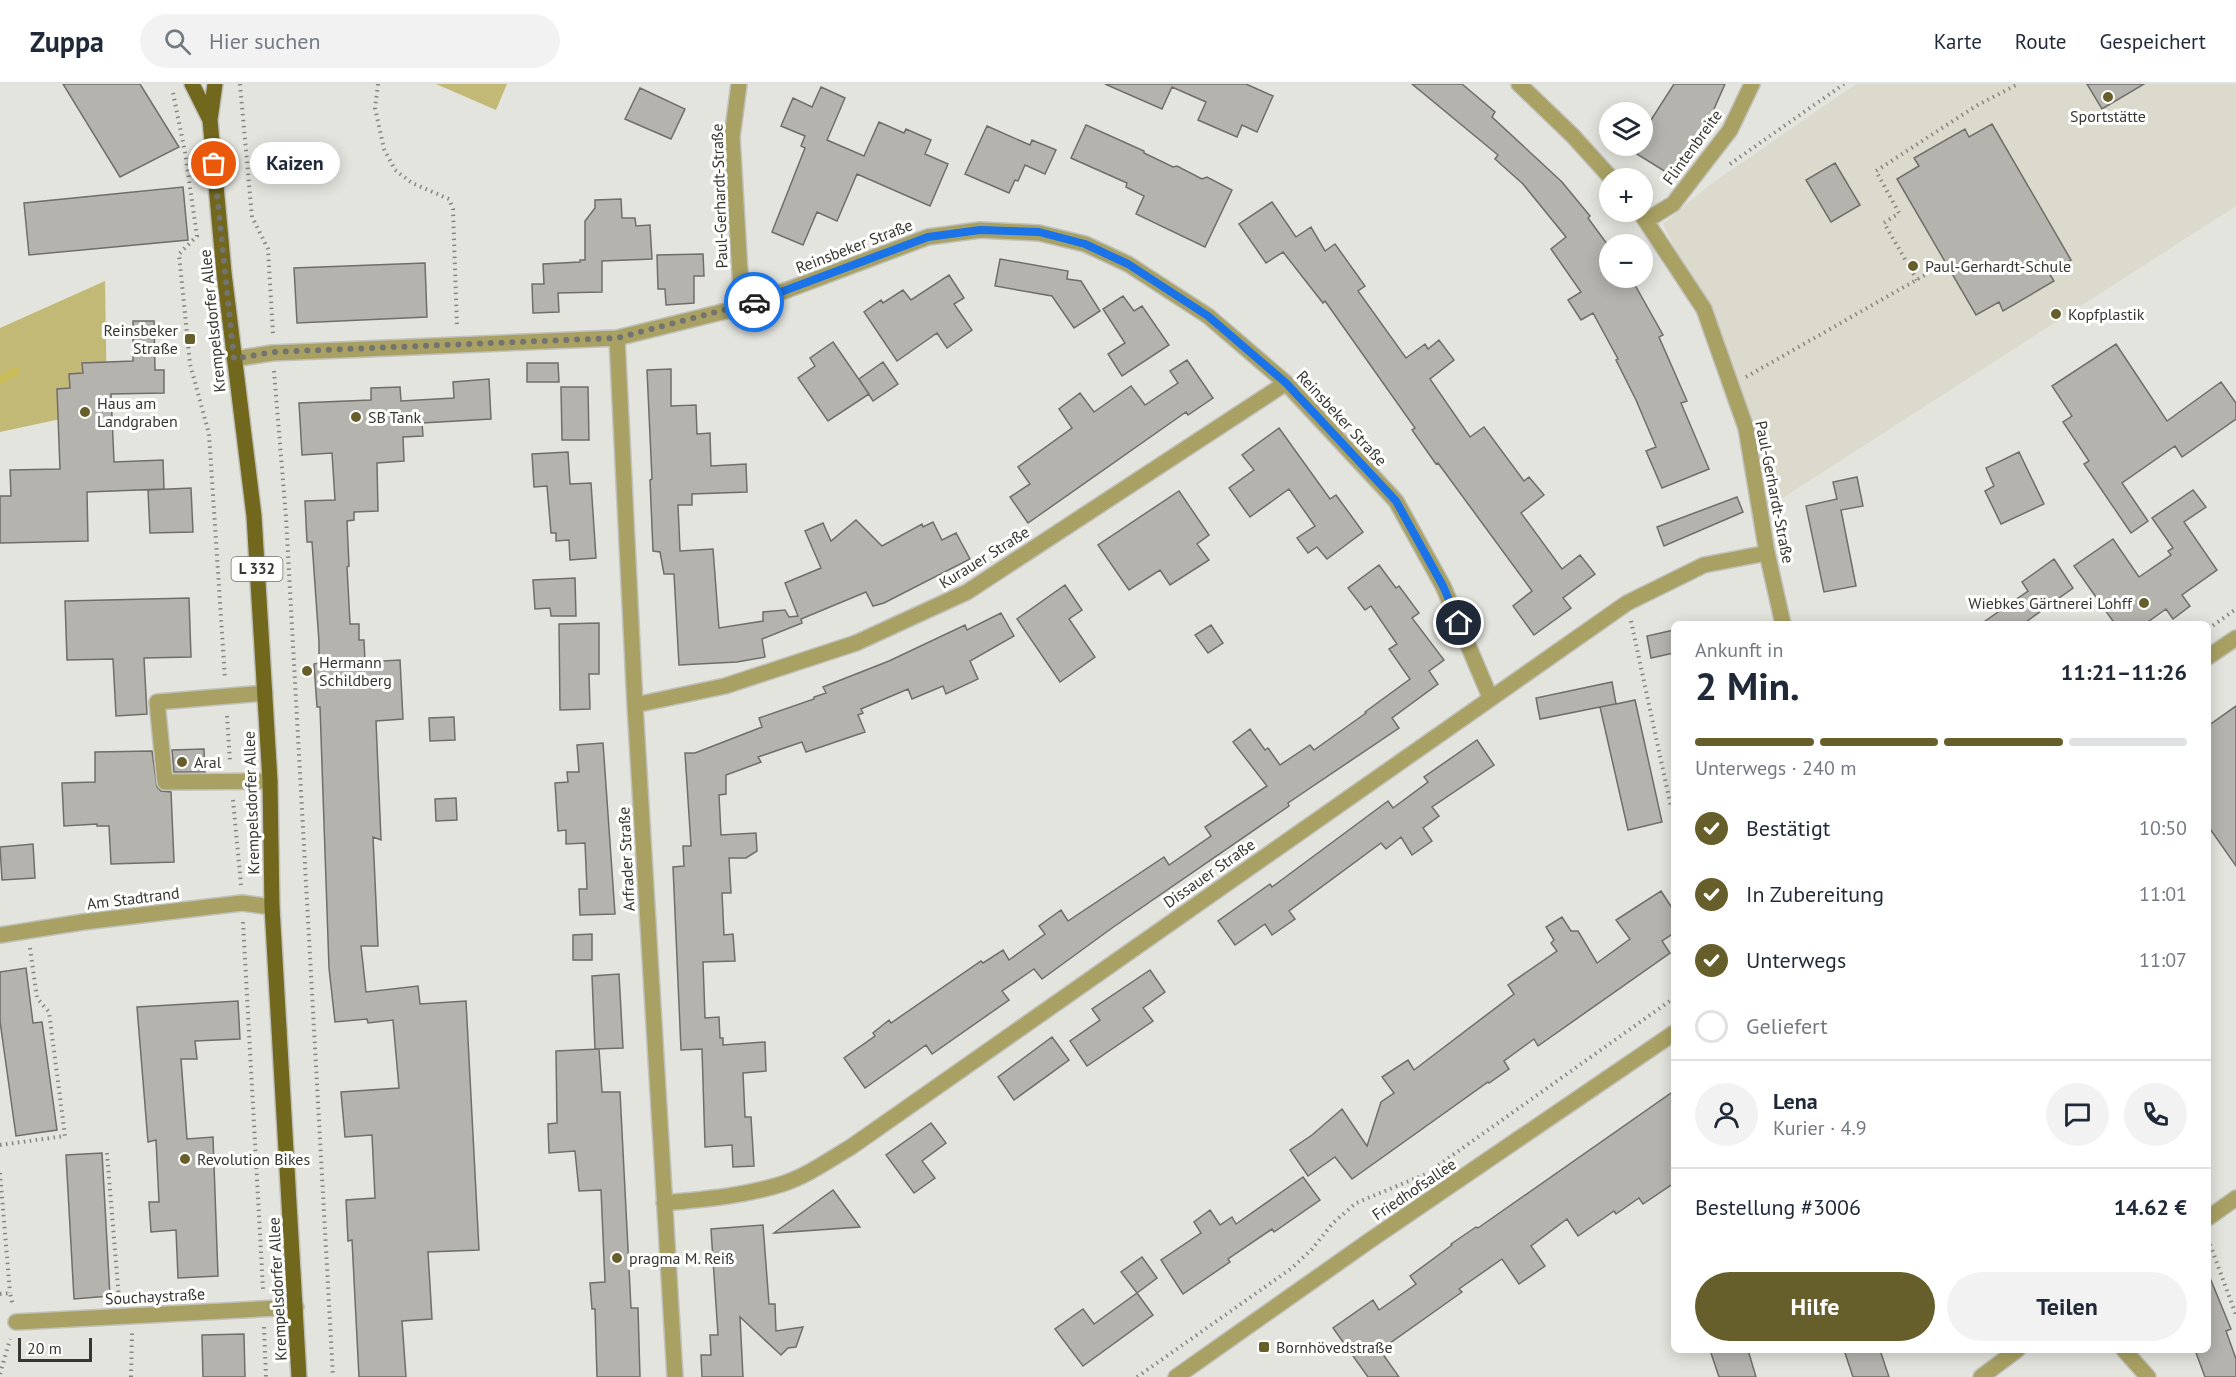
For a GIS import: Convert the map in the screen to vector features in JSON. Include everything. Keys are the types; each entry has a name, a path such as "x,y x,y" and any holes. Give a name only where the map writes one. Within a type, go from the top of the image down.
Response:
{"main road":[{"name":"L 332","path":"192,84 210,120"},
{"name":"L 332","path":"210,120 215,84"},
{"name":"Krempelsdorfer Allee","path":"210,120 234,359 254,516 270,781 272,907 299,1377"}],"street":[{"name":"Paul-Gerhardt-Straße","path":"739,84 732,137 742,307"},
{"path":"1519,84 1574,136 1602,168"},
{"name":"Flintenbreite","path":"1653,212 1673,204 1730,130 1752,84"},
{"name":"Paul-Gerhardt-Straße","path":"1647,222 1704,309 1746,428 1767,553 1782,621"},
{"name":"Reinsbeker Straße","path":"234,359 272,352 617,338 742,307 928,237 980,230 1039,232 1085,244 1128,264 1208,316 1286,383 1396,501 1443,586 1490,698"},
{"name":"Arfrader Straße","path":"617,338 635,705 675,1377"},
{"name":"Kurauer Straße","path":"635,705 725,686 856,643 967,592 1286,383"},
{"name":"Dissauer Straße","path":"664,1203 734,1196 784,1183 818,1167 861,1140 1627,603 1704,565 1767,553"},
{"path":"2211,655 2236,638"},
{"path":"265,693 157,702 165,782 270,781"},
{"name":"Am Stadtrand","path":"0,935 242,903 272,907"},
{"name":"Friedhofsallee","path":"1187,1374 1369,1241 1671,1035"},
{"path":"2211,1216 2235,1197"},
{"name":"Souchaystraße","path":"16,1322 296,1307"},
{"path":"1981,1377 2013,1353"},
{"path":"2127,1353 2148,1377"}],"path":[{"path":"240,84 252,217 268,249 272,352 286,517 333,1377"},
{"path":"378,84 375,108 384,149 395,170 412,183 449,199 453,208 457,344"},
{"path":"1720,171 1844,84"},
{"path":"1917,280 1884,223 1899,213 1876,171 1976,106 2018,84"},
{"path":"172,87 185,152 197,236 179,254 190,364 209,434 231,781 242,903 266,1377"},
{"path":"1731,385 1946,263"},
{"path":"1627,603 1671,807"},
{"path":"2211,627 2236,609"},
{"path":"0,1145 65,1136 49,1012 37,998 27,930"},
{"path":"1137,1377 1292,1268 1312,1249 1333,1223 1356,1203 1426,1174 1671,1000"},
{"path":"107,1153 131,1377"},
{"path":"0,1173 10,1293"},
{"path":"2211,1247 2236,1315"},
{"path":"0,1374 16,1322"}],"shaded area":[{"path":"436,84 507,84 496,110"},
{"name":"Paul-Gerhardt-Schule","path":"1856,84 2236,84 2236,206 1767,508 1746,427 1704,309 1663,224 1708,186"},
{"path":"105,281 107,409 0,432 0,328"}],"building":[{"path":"63,84 140,84 179,147 120,177"},
{"path":"1105,84 1246,84 1273,96 1257,132 1242,125 1237,137 1198,120 1206,102 1172,87 1162,109"},
{"path":"1412,84 1462,84 1495,112 1492,117 1562,182 1590,216 1588,218 1600,234 1599,288 1637,288 1663,335 1659,337 1687,401 1681,403 1709,469 1662,488 1646,451 1656,447 1616,360 1618,359 1593,313 1581,320 1568,300 1581,292 1551,249 1566,237 1523,184 1495,159 1498,155"},
{"path":"1674,84 1725,84 1707,125 1674,177 1640,156 1653,156 1653,117"},
{"name":"Sportstätte","path":"2087,84 2144,84 2102,109"},
{"path":"821,87 845,98 827,140 864,156 879,122 904,133 906,129 931,140 925,154 948,164 930,206 857,174 837,221 817,212 803,245 772,232 805,148 801,146 805,136 781,126 793,98 812,107"},
{"path":"640,88 685,109 671,139 625,119"},
{"path":"1992,124 2071,260 2049,273 2054,281 2003,311 1999,302 1976,315 1897,179 1919,166 1914,158 1965,129 1969,137"},
{"path":"1086,125 1144,151 1173,167 1177,166 1202,179 1207,177 1232,190 1205,247 1136,214 1144,196 1126,187 1127,183 1071,158"},
{"path":"987,126 1030,145 1032,140 1056,150 1045,174 1025,165 1018,181 1015,180 1009,193 965,174"},
{"path":"1835,163 1860,205 1831,222 1806,180"},
{"path":"183,187 188,240 29,255 24,203"},
{"path":"621,199 622,218 635,218 636,226 650,225 652,259 602,261 602,292 558,293 559,312 533,313 532,284 544,284 543,264 585,260 585,221 595,208 595,200"},
{"path":"1272,202 1296,237 1311,227 1325,251 1335,244 1365,286 1358,291 1406,358 1425,344 1428,349 1439,340 1454,360 1430,379 1470,437 1484,427 1524,481 1529,477 1544,495 1521,513 1562,569 1580,555 1595,574 1563,598 1571,608 1534,635 1513,606 1532,591 1438,463 1436,464 1412,430 1415,428 1325,301 1323,303 1283,252 1266,263 1239,224"},
{"path":"703,254 704,276 694,276 694,303 666,305 665,289 658,289 657,255"},
{"path":"1000,259 1068,271 1067,279 1081,281 1100,311 1074,328 1052,296 995,286"},
{"path":"425,263 427,317 297,323 294,268"},
{"path":"949,275 964,298 954,304 972,330 947,348 937,333 897,361 864,312 881,300 883,303 903,290 911,300"},
{"path":"1123,296 1134,311 1142,306 1169,345 1122,376 1108,354 1125,343 1103,309"},
{"path":"133,321 154,321 155,370 164,370 164,393 111,394 114,462 163,460 164,489 87,492 88,541 0,543 0,496 11,496 10,470 60,469 57,389 70,388 69,374 83,373 82,363 133,361"},
{"path":"833,342 869,394 828,421 798,378 815,366 810,358"},
{"path":"2116,344 2167,421 2221,382 2236,403 2236,419 2182,457 2175,446 2122,483 2148,521 2131,533 2084,464 2089,461 2063,422 2072,416 2052,386"},
{"path":"1187,360 1213,398 1188,415 1186,412 1028,523 1010,497 1030,484 1018,467 1072,428 1059,409 1080,393 1094,412 1131,386 1145,405 1178,383 1170,371"},
{"path":"883,362 898,384 873,401 859,379"},
{"path":"527,363 558,363 559,382 527,382"},
{"path":"671,369 671,406 696,405 697,434 710,433 711,466 746,464 747,492 692,494 692,505 678,505 680,551 713,549 719,628 763,621 763,612 785,610 789,617 798,616 785,583 821,568 805,531 823,523 831,541 856,520 882,546 922,524 923,527 933,522 942,540 956,533 970,559 884,603 873,606 866,592 801,619 802,623 762,639 765,657 737,662 679,665 674,574 664,574 660,552 653,551 647,370"},
{"path":"489,379 491,419 422,423 423,436 403,437 404,461 377,463 378,511 354,512 354,520 347,521 350,624 359,624 359,640 364,640 365,662 400,660 403,719 376,721 381,840 373,837 378,946 361,946 366,992 418,986 420,1004 466,1001 479,1250 428,1252 432,1319 402,1321 406,1377 359,1377 352,1240 348,1241 346,1200 375,1198 372,1135 345,1137 341,1092 399,1088 393,1020 368,1023 367,1019 335,1022 329,968 320,707 317,707 314,664 319,663 319,642 312,542 307,542 305,501 335,500 332,453 302,455 299,403 371,400 371,388 400,387 401,401 454,398 453,382"},
{"path":"561,387 588,387 589,440 562,440"},
{"path":"1279,428 1330,499 1336,495 1363,532 1327,559 1317,547 1308,553 1297,538 1315,526 1289,489 1250,517 1229,488 1254,470 1242,455"},
{"path":"568,452 570,484 591,483 596,558 570,560 569,540 556,541 556,533 551,533 547,486 534,487 532,454"},
{"path":"2019,452 2044,504 2001,524 1985,491 1994,486 1986,468"},
{"path":"1857,477 1863,506 1841,510 1856,586 1824,592 1806,506 1837,499 1833,482"},
{"path":"191,488 193,532 150,533 148,490"},
{"path":"2193,490 2206,507 2184,522 2217,570 2182,595 2190,606 2173,619 2166,609 2149,621 2113,621 2074,566 2113,539 2139,577 2171,555 2168,551 2173,548 2152,518"},
{"path":"1179,491 1209,535 1197,544 1209,560 1170,585 1160,570 1129,590 1098,545"},
{"path":"1737,497 1743,512 1664,546 1657,527"},
{"path":"2054,559 2073,588 2027,621 1985,621 2028,591 2022,582"},
{"path":"1379,565 1396,588 1399,586 1419,613 1412,618 1444,660 1429,671 1438,684 1392,718 1399,728 1288,803 1289,806 1042,979 1034,969 1002,991 1009,1000 932,1054 926,1045 865,1088 844,1058 875,1036 873,1033 889,1020 891,1023 981,961 983,963 1003,950 1009,960 1045,934 1039,926 1061,910 1068,921 1164,857 1169,865 1211,836 1205,827 1267,786 1233,742 1250,729 1265,750 1268,748 1280,765 1310,745 1314,750 1410,679 1389,649 1397,644 1371,606 1365,610 1348,588"},
{"path":"575,578 576,616 551,616 550,608 535,609 533,580"},
{"path":"1065,585 1082,610 1069,619 1095,657 1060,682 1017,619"},
{"path":"189,598 191,657 144,658 147,714 116,716 113,659 67,660 65,601"},
{"path":"1001,613 1014,636 970,661 978,679 946,694 943,686 912,699 908,689 861,709 863,713 858,715 865,732 806,752 802,742 758,757 761,762 726,775 726,794 719,795 721,835 756,833 757,851 746,858 729,858 731,893 722,893 724,935 733,934 735,961 703,962 705,1018 719,1017 720,1038 723,1038 723,1045 765,1042 766,1071 743,1073 745,1117 751,1117 754,1166 733,1167 732,1145 705,1147 702,1049 681,1050 673,867 684,866 683,846 691,846 685,753 695,753 762,727 759,718 814,699 826,693 823,687 889,661 965,625 967,630"},
{"path":"599,623 599,674 589,674 590,709 560,710 559,624"},
{"path":"1211,625 1223,643 1208,653 1195,635"},
{"path":"1671,631 1671,654 1651,658 1647,636"},
{"path":"1612,682 1616,704 1635,700 1662,822 1628,830 1600,707 1540,719 1536,698"},
{"path":"2236,706 2236,866 2211,830 2211,724"},
{"path":"454,717 455,740 430,741 429,718"},
{"path":"1477,740 1494,765 1432,807 1439,816 1423,828 1432,841 1412,855 1401,837 1386,849 1381,843 1289,911 1295,919 1272,935 1265,924 1235,945 1218,921 1270,884 1272,887 1388,801 1393,808 1428,782 1424,777"},
{"path":"603,743 615,914 580,915 579,889 587,889 585,843 566,844 566,830 558,831 555,783 568,782 567,772 579,772 577,745"},
{"path":"204,749 205,772 174,772 172,750"},
{"path":"152,751 157,787 161,791 171,792 174,862 111,864 109,826 97,826 97,824 64,826 62,783 95,782 95,752"},
{"path":"456,798 457,820 436,821 435,799"},
{"path":"33,844 35,878 2,880 0,847"},
{"path":"1661,891 1671,906 1671,935 1662,941 1670,953 1538,1046 1534,1039 1504,1061 1509,1069 1352,1179 1335,1157 1308,1176 1290,1150 1312,1135 1342,1109 1367,1146 1381,1102 1394,1093 1382,1077 1408,1060 1414,1070 1514,994 1508,985 1557,951 1551,943 1554,940 1546,927 1562,917 1571,931 1578,931 1597,963 1630,939 1616,920"},
{"path":"592,934 592,960 573,960 573,935"},
{"path":"26,968 33,1023 42,1022 57,1130 16,1136 0,1021 0,972"},
{"path":"1150,970 1165,992 1143,1008 1153,1021 1087,1066 1070,1041 1100,1020 1092,1009"},
{"path":"619,974 623,1048 595,1049 592,976"},
{"path":"238,1001 240,1039 195,1041 197,1059 181,1059 187,1139 213,1137 218,1276 178,1278 176,1230 151,1232 149,1202 159,1202 156,1140 148,1142 137,1007"},
{"path":"1052,1037 1069,1060 1014,1100 998,1077"},
{"path":"599,1049 602,1092 620,1092 631,1308 638,1308 640,1377 597,1377 595,1309 592,1309 590,1283 605,1282 601,1190 579,1191 575,1151 549,1153 548,1124 557,1123 556,1051"},
{"path":"1671,1093 1671,1185 1643,1204 1639,1198 1616,1214 1614,1211 1578,1236 1567,1219 1531,1246 1545,1266 1519,1284 1502,1259 1459,1289 1462,1292 1386,1346 1388,1349 1382,1353 1399,1377 1368,1377 1333,1328 1373,1300 1379,1310 1416,1284 1410,1276 1451,1244 1476,1227 1478,1228"},
{"path":"931,1123 946,1143 922,1161 935,1178 914,1193 886,1155"},
{"path":"102,1153 110,1296 74,1299 66,1155"},
{"path":"1303,1177 1320,1200 1274,1232 1272,1229 1228,1259 1230,1262 1183,1294 1161,1260 1201,1233 1194,1222 1210,1210 1220,1225 1232,1217 1236,1224"},
{"path":"833,1190 860,1227 774,1233"},
{"path":"763,1225 769,1304 775,1304 776,1331 803,1327 796,1347 788,1348 781,1355 740,1317 743,1377 702,1377 701,1355 711,1355 710,1335 718,1335 711,1229"},
{"path":"1142,1257 1157,1278 1137,1293 1121,1272"},
{"path":"2211,1280 2231,1329 2226,1331 2236,1359 2236,1377 2205,1377 2196,1353 2211,1353"},
{"path":"1137,1293 1153,1315 1083,1366 1055,1329 1083,1309 1094,1324"},
{"path":"244,1334 245,1377 203,1377 202,1335"},
{"path":"1711,1353 1749,1353 1756,1377 1719,1377"},
{"path":"1845,1353 1881,1353 1889,1377 1853,1377"}],"waterway":[{"path":"0,380 16,371"}],"way so far":[{"path":"214,164 234,359 272,352 617,338 754,302"}],"place":[{"name":"Sportstätte","path":"2108,97"},
{"name":"Kaizen","path":"214,164"},
{"name":"Paul-Gerhardt-Schule","path":"1913,266"},
{"name":"Kopfplastik","path":"2056,314"},
{"name":"Reinsbeker Straße","path":"190,339"},
{"name":"Haus am Landgraben","path":"85,412"},
{"name":"SB Tank","path":"356,417"},
{"name":"Wiebkes Gärtnerei Lohff","path":"2144,603"},
{"name":"Hermann Schildberg","path":"307,671"},
{"name":"Aral","path":"182,762"},
{"name":"Revolution Bikes","path":"185,1159"},
{"name":"pragma M. Reiß","path":"617,1258"},
{"name":"Bornhövedstraße","path":"1264,1347"}],"route":[{"path":"754,302 928,237 980,230 1039,232 1085,244 1128,264 1208,316 1286,383 1396,501 1443,586 1459,623"}]}
